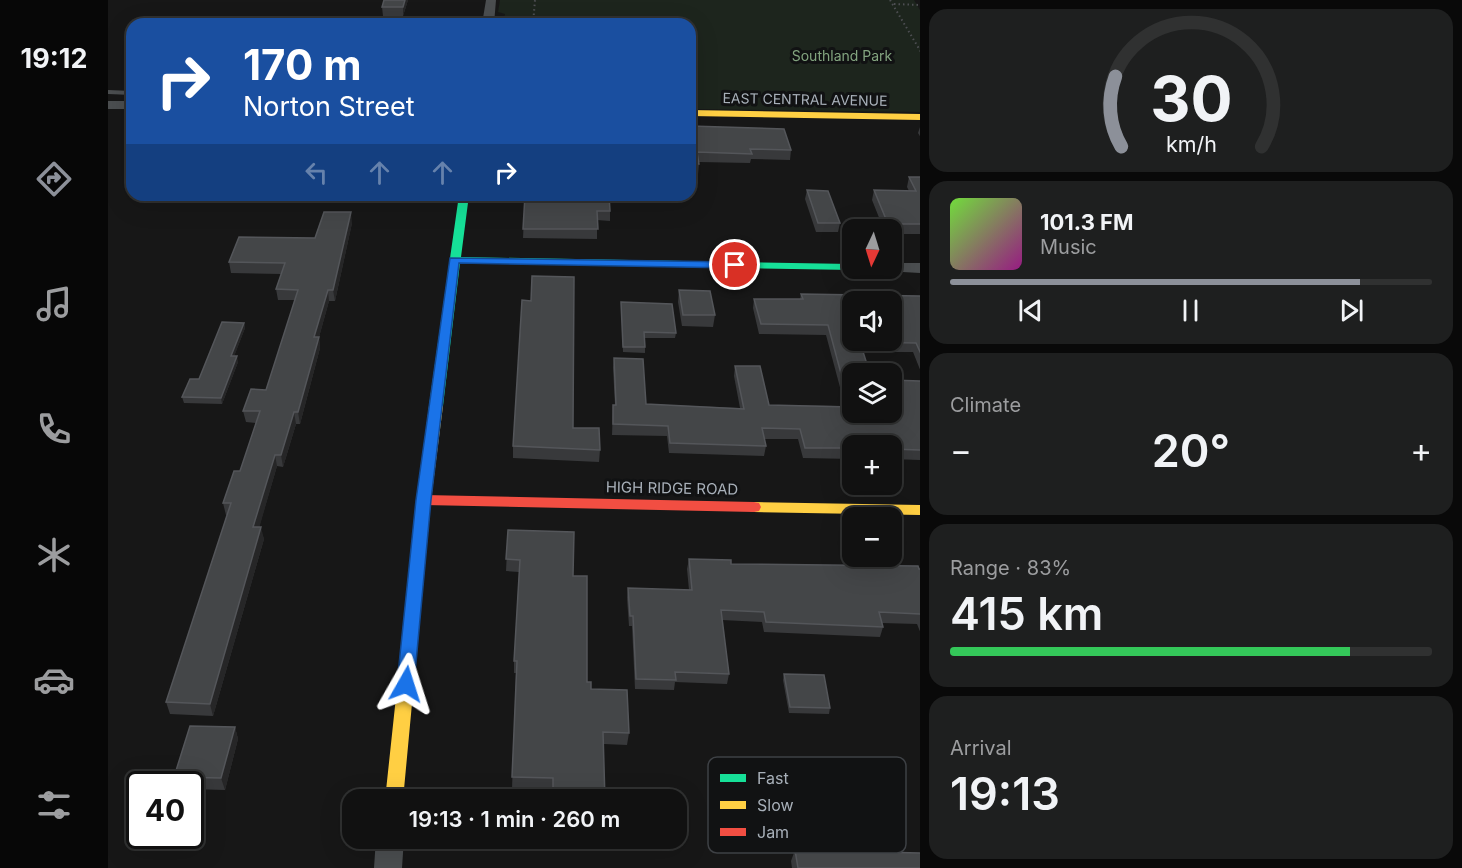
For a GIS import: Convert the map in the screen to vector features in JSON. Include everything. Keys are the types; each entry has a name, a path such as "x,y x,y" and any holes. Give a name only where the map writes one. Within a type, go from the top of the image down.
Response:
{"street":[{"path":"490,18 491,0"},
{"path":"108,105 126,105"},
{"name":"EAST CENTRAL AVENUE","path":"696,113 920,117"},
{"path":"395,789 424,500 454,260 464,201"},
{"path":"454,260 842,267"},
{"path":"902,268 920,268"},
{"name":"HIGH RIDGE ROAD","path":"424,500 920,510"},
{"path":"388,868 389,849"}],"lane":[{"path":"108,92 126,93"}],"path":[{"path":"534,18 535,0"},
{"path":"890,0 920,50"},
{"path":"893,4 920,5"}],"green space":[{"name":"Southland Park","path":"500,0 914,0 920,10 920,112 696,109 696,18 504,18 505,14 498,12"}],"building":[{"path":"384,0 405,0 403,7 382,7"},
{"path":"696,126 784,129 791,150 750,149 752,154 697,152 699,164 696,164"},
{"path":"909,177 920,177 920,224 902,224 902,219 886,219 874,190 916,191"},
{"path":"807,190 828,191 840,223 818,223"},
{"path":"525,201 609,201 610,211 597,211 598,229 523,229"},
{"path":"324,212 351,212 333,290 328,290 314,337 319,337 298,412 294,412 281,455 275,455 253,527 261,527 210,704 166,702 231,503 223,503 234,471 240,471 260,411 243,411 251,389 266,390 298,290 276,289 285,263 229,262 239,237 315,238"},
{"path":"532,276 574,277 573,428 599,428 600,450 513,446 522,300 531,301"},
{"path":"679,290 710,291 715,315 683,315"},
{"path":"801,294 842,295 842,351 863,351 867,363 842,363 842,377 828,325 761,324 754,299 803,299"},
{"path":"902,296 920,296 920,352 916,343 902,343"},
{"path":"621,302 672,304 676,333 644,332 645,347 623,347"},
{"path":"222,322 244,323 231,356 237,356 221,398 182,397 190,379 199,379"},
{"path":"614,358 643,359 646,404 744,409 735,366 760,366 769,405 842,407 842,423 902,423 902,380 920,381 920,450 902,449 902,435 842,435 842,448 805,448 800,429 762,428 766,446 670,443 668,426 613,424 613,405 616,405"},
{"path":"508,530 574,532 573,576 587,576 587,682 591,682 591,689 627,690 629,733 603,732 605,789 553,789 553,778 512,777 517,661 514,661 520,560 506,559"},
{"path":"689,559 731,560 731,564 842,565 842,567 918,566 920,569 920,614 879,612 883,627 766,622 764,612 721,610 729,674 675,672 676,680 636,679 633,616 630,616 628,588 692,590"},
{"path":"784,674 824,675 830,708 790,707"},
{"path":"190,726 235,727 221,778 204,778 204,771 176,771"},
{"path":"796,853 920,853 920,868 798,868"}],"traffic: fast":[{"path":"436,406 463,201"},
{"path":"454,260 842,267"}],"traffic: slow":[{"path":"696,113 920,117"},
{"path":"395,789 424,500 436,406"},
{"path":"754,507 920,510"}],"traffic: jam":[{"path":"424,500 754,507"}],"route":[{"path":"406,684 424,500 454,260 735,265"}]}
